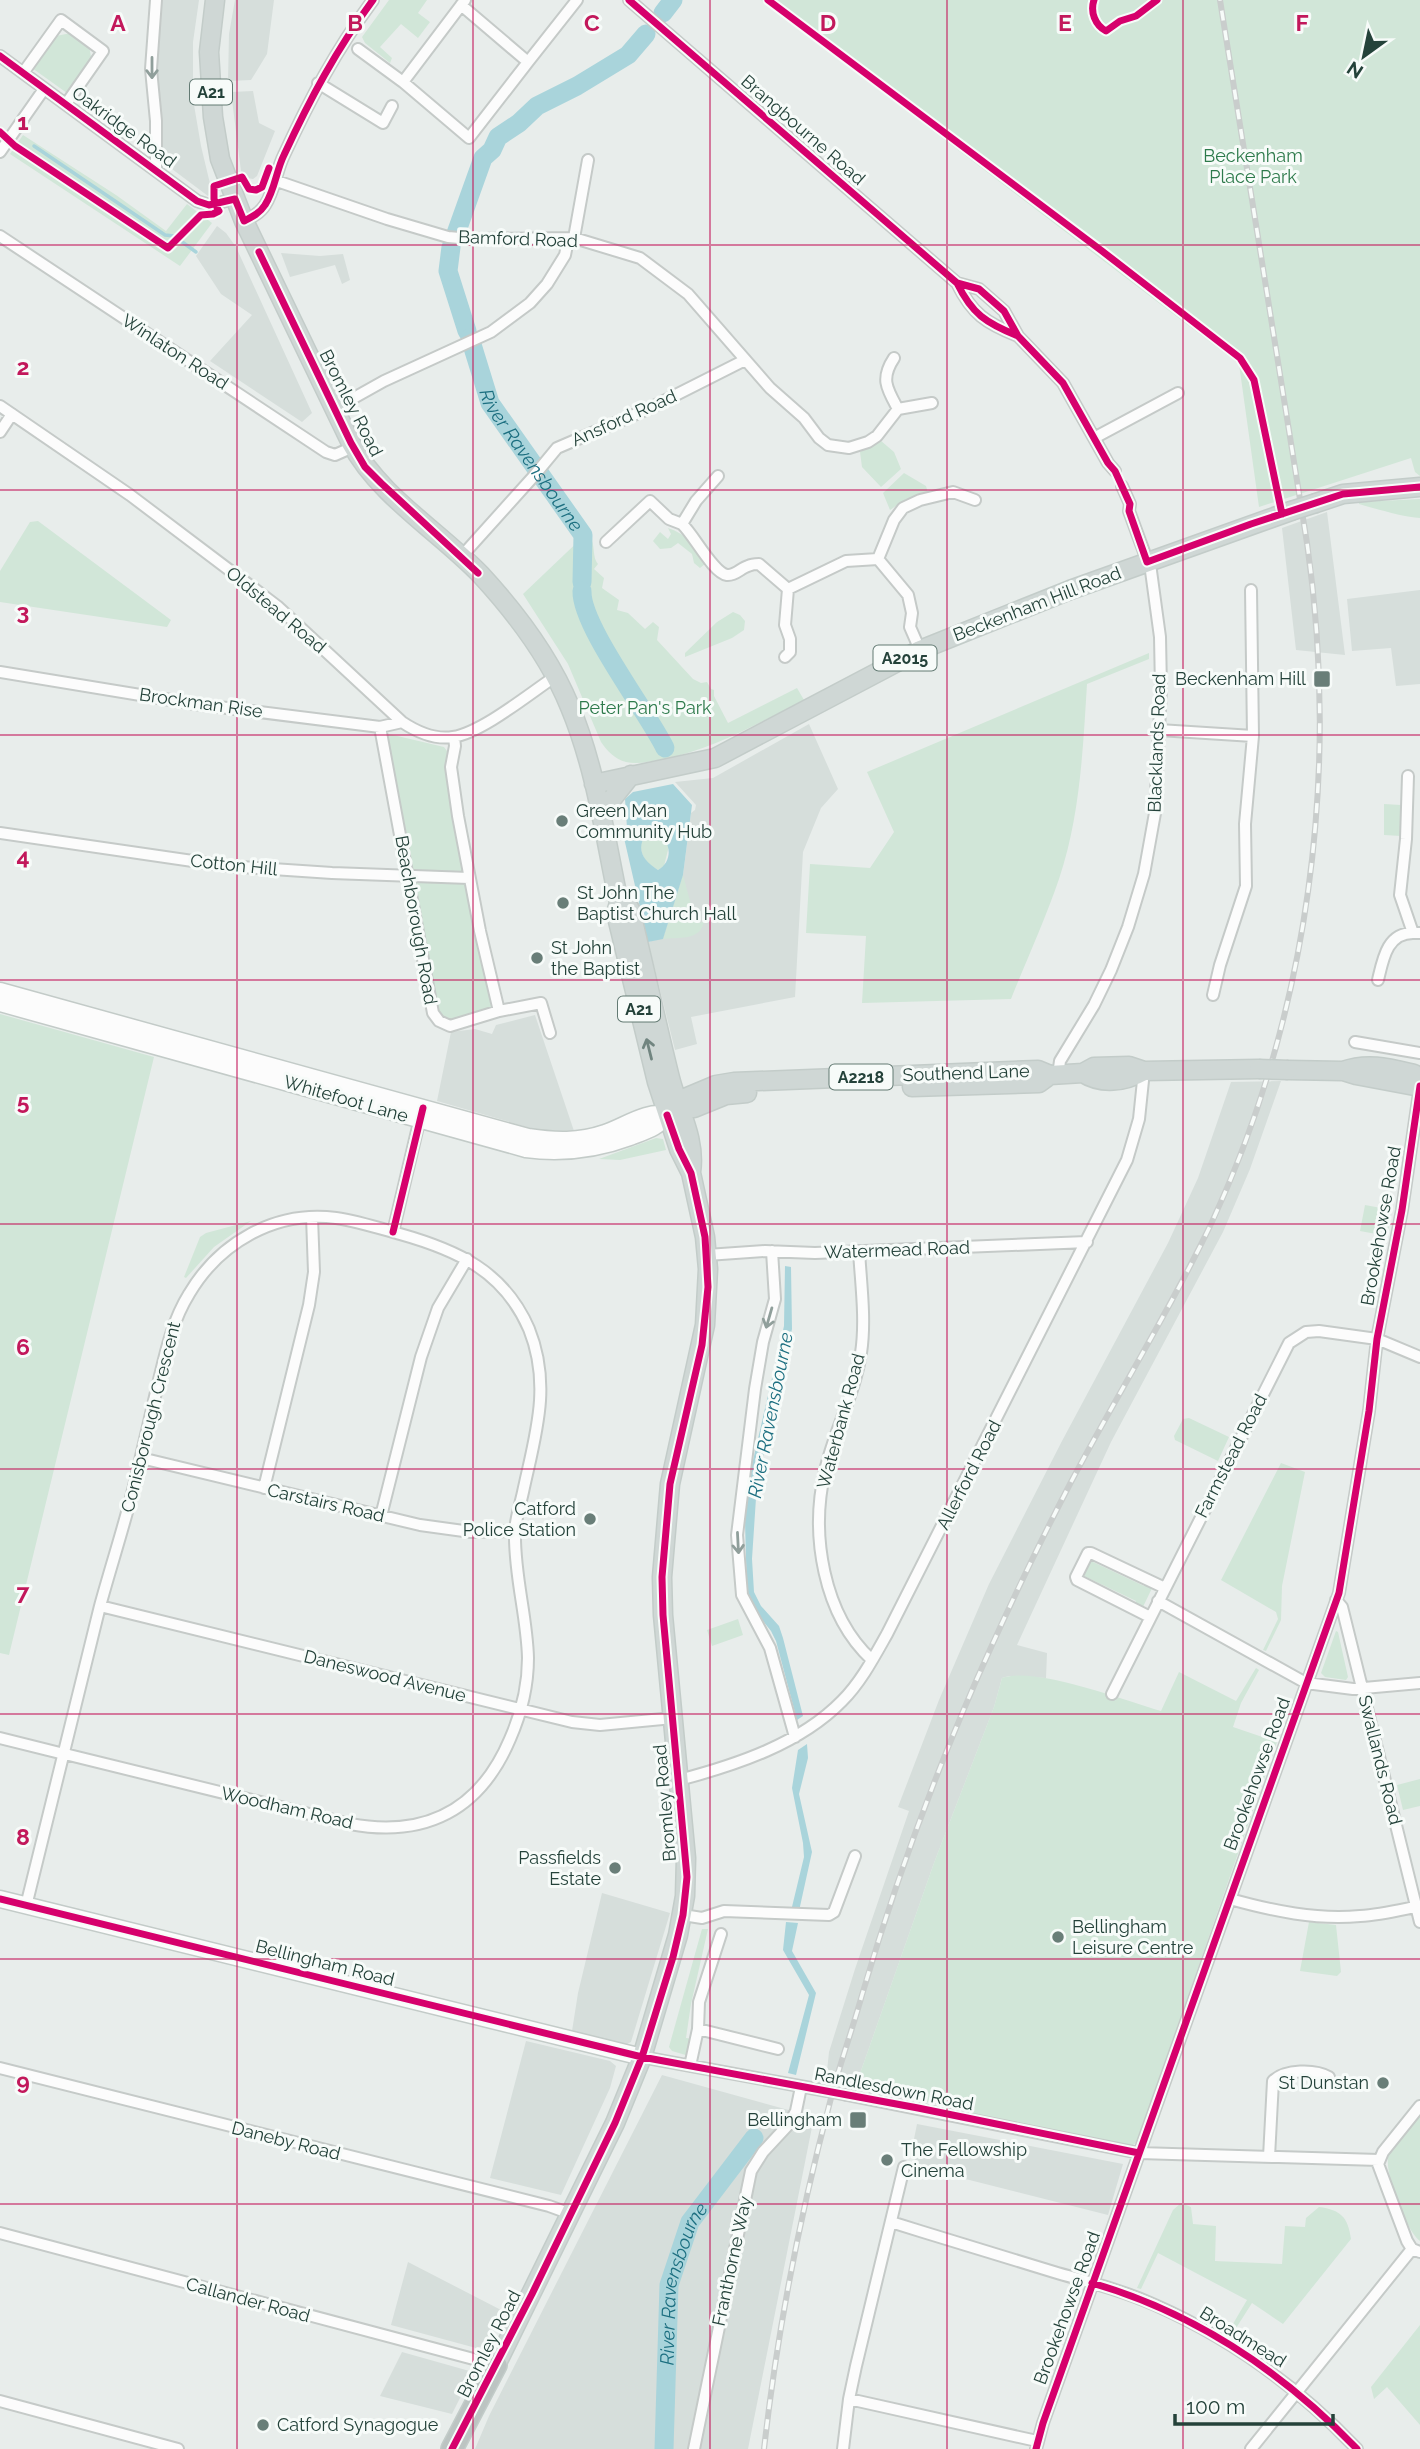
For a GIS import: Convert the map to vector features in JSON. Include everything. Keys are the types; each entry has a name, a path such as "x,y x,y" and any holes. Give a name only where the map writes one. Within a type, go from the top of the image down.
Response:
{"highway":[{"name":"Bromley Road","path":"452,2449 496,2365"}],"main road":[{"name":"Bromley Road","path":"215,0 209,52 213,117 220,159 244,221 353,447 365,467 502,598 556,676 571,708 592,778 620,903 630,909 670,1078 674,1111 694,1155 691,1173 707,1255 705,1325 673,1465 663,1558 663,1615 687,1877 683,1915 642,2057 615,2123 496,2365"},
{"name":"Beckenham Hill Road","path":"592,778 608,768 631,775 687,766 715,758 920,650 1147,562 1343,494 1420,486"},
{"path":"602,818 612,799 631,775"},
{"name":"Southend Lane","path":"1343,1071 1370,1065 1420,1075"},
{"name":"Southend Lane","path":"674,1111 694,1108 756,1087 909,1081 1039,1083 1054,1075 1083,1073 1094,1067 1129,1066 1144,1071 1343,1071 1356,1076 1420,1087"}],"street":[{"path":"156,0 151,69 156,121 156,170"},
{"path":"244,221 257,215 266,204 280,162 318,83 344,38 373,0"},
{"path":"358,49 403,82 469,138 577,0"},
{"name":"Brangbourne Road","path":"629,0 957,283 967,303 993,326 1018,336"},
{"path":"403,82 463,3 528,62"},
{"name":"Oakridge Road","path":"23,73 61,20 103,51 66,104"},
{"name":"Oakridge Road","path":"0,56 203,204 216,205 235,199"},
{"path":"318,83 383,122 392,106"},
{"path":"0,152 44,89"},
{"path":"334,409 384,381 491,332 530,303 547,284 565,255 567,244 574,238 588,160"},
{"name":"Bamford Road","path":"274,180 449,237 574,238 640,258 688,294 770,388 828,445 849,448 868,442 877,436 898,409"},
{"name":"Winlaton Road","path":"0,236 326,452 335,455 353,447"},
{"name":"Brangbourne Road","path":"957,283 979,289 1004,311 1018,336 1063,383 1111,470"},
{"path":"894,358 886,370 887,388 898,409 932,402"},
{"name":"Ansford Road","path":"461,556 557,447 650,408 745,360"},
{"path":"1094,438 1178,393"},
{"name":"Oldstead Road","path":"0,407 130,495 277,606 402,722 417,732 454,737"},
{"path":"0,432 12,414"},
{"path":"682,524 696,501 718,476"},
{"path":"1122,486 1130,504 1127,509 1147,562"},
{"path":"878,559 894,520 903,508 920,500 953,492 975,500"},
{"path":"606,542 650,501 669,519 682,524 692,533 701,549 722,572 727,575 759,564 788,589"},
{"path":"788,589 846,561 878,559"},
{"path":"878,559 908,596 912,613 910,627 920,650"},
{"name":"Blacklands Road","path":"1054,1075 1111,970 1144,874 1155,813 1160,637 1151,571 1147,562"},
{"path":"785,657 790,652 790,639 785,625 788,589"},
{"path":"1213,995 1246,886 1245,824 1254,736 1251,590"},
{"name":"Brockman Rise","path":"0,672 195,704 380,727 402,722"},
{"path":"550,1032 541,1003 499,1011 469,877 451,767 454,737 482,725 556,676"},
{"name":"Beachborough Road","path":"380,727 436,1017 443,1024 454,1026 499,1011"},
{"path":"1159,730 1254,736"},
{"path":"1378,980 1386,948 1404,933 1417,933 1400,895 1406,839 1408,776"},
{"name":"Cotton Hill","path":"0,833 227,866 332,873 469,877"},
{"name":"Whitefoot Lane","path":"0,991 421,1114 526,1149 562,1152 607,1145 660,1125 674,1111"},
{"name":"Whitefoot Lane","path":"0,1003 421,1114"},
{"path":"1355,1042 1420,1053"},
{"name":"Allerford Road","path":"679,1780 741,1760 795,1737 842,1702 858,1683 887,1634 1127,1160 1139,1119 1144,1071"},
{"name":"Brookehowse Road","path":"1037,2447 1092,2283 1336,1600 1367,1424 1377,1339 1400,1225 1420,1087"},
{"path":"393,1232 421,1114"},
{"path":"264,1489 309,1305 314,1272 312,1217"},
{"name":"Conisborough Crescent","path":"26,1906 173,1326 198,1279 222,1253 250,1234 282,1222 312,1217 344,1219 438,1244 467,1259 494,1278 517,1307 530,1333 541,1381 541,1406 514,1531 528,1660 520,1710"},
{"name":"Watermead Road","path":"707,1255 1087,1242"},
{"path":"772,1251 775,1298 763,1342 755,1389 737,1535 742,1595 770,1648 795,1737"},
{"name":"Waterbank Road","path":"859,1251 863,1324 861,1353 846,1408 824,1471 819,1524 826,1581 835,1604 863,1651 872,1660"},
{"path":"381,1516 421,1357 438,1308 467,1259"},
{"name":"Farmstead Road","path":"1112,1694 1289,1343 1301,1334 1312,1331 1377,1339 1420,1357"},
{"name":"Carstairs Road","path":"141,1458 381,1516 454,1530 514,1531"},
{"path":"1150,1617 1077,1580 1076,1577 1088,1553 1091,1553 1164,1588"},
{"name":"Swallands Road","path":"1336,1600 1342,1607 1420,1922"},
{"path":"1158,1601 1306,1683 1362,1689 1420,1683"},
{"name":"Daneswood Avenue","path":"100,1606 586,1724 673,1718"},
{"name":"Woodham Road","path":"0,1738 350,1824 390,1828 424,1822 456,1809 484,1786 502,1758 520,1710"},
{"path":"683,1915 702,1918 724,1911 829,1915 834,1912 855,1856"},
{"name":"Bellingham Road","path":"0,1899 642,2057"},
{"path":"1230,1899 1271,1909 1324,1917 1362,1916 1418,1906"},
{"path":"690,2066 698,2029 699,2002 721,1934"},
{"path":"698,2029 778,2049"},
{"name":"Randlesdown Road","path":"642,2057 1139,2153 1379,2160"},
{"name":"Daneby Road","path":"0,2068 549,2206 571,2214"},
{"path":"1269,2157 1273,2081 1282,2074 1311,2070 1329,2077"},
{"name":"Franthorne Way","path":"694,2449 751,2171 763,2152 785,2131 793,2118 802,2087"},
{"path":"1251,2449 1416,2250 1390,2199 1379,2168 1379,2160 1420,2106"},
{"path":"843,2449 849,2399 904,2167"},
{"name":"Broadmead","path":"891,2222 1092,2283 1153,2304 1195,2324 1251,2358 1297,2393 1357,2449"},
{"name":"Callander Road","path":"0,2233 496,2365"},
{"path":"849,2399 1037,2447"},
{"path":"0,2401 178,2449"}],"shaded area":[{"path":"159,0 199,0 193,42 193,99 212,192 208,196 164,163 155,21"},
{"path":"235,0 274,0 267,54 251,80 228,81 229,34"},
{"path":"253,91 259,123 275,131 257,176 253,179 247,178 241,171 231,92"},
{"path":"217,226 236,247 312,413 302,422 210,361 252,315 221,294 196,256"},
{"path":"281,253 320,256 343,254 350,280 342,284 335,265 290,277"},
{"path":"1327,512 1345,655 1296,650 1282,528"},
{"path":"1420,590 1420,684 1396,686 1391,648 1352,651 1347,599"},
{"path":"809,724 838,789 821,808 803,852 795,997 691,1017 697,1044 675,1050 648,942 663,938 683,875 691,813 696,805 675,782 713,778"},
{"path":"535,1015 574,1131 534,1129 437,1101 451,1032 475,1029 492,1034 496,1025"},
{"path":"1281,1081 1250,1169 1223,1232 1111,1442 1017,1645 1047,1653 1046,1678 1002,1678 994,1707 934,1863 856,2085 826,2080 829,2052 909,1811 898,1807 939,1700 989,1584 1168,1243 1198,1178 1231,1082"},
{"path":"602,1893 670,1913 631,2042 627,2044 572,2031 578,1993"},
{"path":"526,2041 610,2061 616,2066 610,2088 561,2195 490,2178"},
{"path":"662,2075 814,2117 748,2449 475,2449 489,2416"},
{"path":"917,2124 1123,2164 1108,2215 914,2166 917,2150 913,2144"},
{"path":"408,2262 503,2311 486,2345 476,2348 391,2325"},
{"path":"402,2352 473,2372 452,2414 380,2396"}],"green space":[{"path":"389,0 427,0 418,13 430,22 418,38 401,24 380,47 392,58 390,63 365,43 362,37"},
{"name":"Beckenham Place Park","path":"761,0 1420,0 1420,476 1415,472 1411,458 1259,507 1239,364"},
{"path":"71,33 89,45 91,57 67,93 32,68 56,36"},
{"path":"23,135 166,231 187,204 212,223 180,266 10,154"},
{"path":"880,440 894,452 901,469 881,487 862,467 860,452"},
{"path":"904,473 926,486 928,493 906,499 890,510 883,493"},
{"path":"1420,499 1420,518 1359,504 1359,502"},
{"path":"38,521 171,620 167,627 0,602 0,571 30,522"},
{"path":"668,528 691,542 705,564 700,568 694,563 692,554 678,543 671,548 660,549 653,541 660,532 668,539 671,534"},
{"name":"Peter Pan's Park","path":"587,533 598,564 594,569 604,578 602,588 619,600 617,610 628,613 645,629 653,622 659,627 657,640 693,679 701,683 707,682 714,690 714,696 728,723 797,688 804,700 736,734 682,755 635,763 615,757 601,742 568,664 523,594"},
{"path":"733,612 745,621 744,630 732,638 685,657 685,653 717,622"},
{"path":"1149,653 1149,659 1087,684 1072,832 1059,879 1011,999 862,1003 866,936 806,933 810,864 870,868 894,832 867,772"},
{"path":"389,734 444,747 447,751 446,764 462,862 495,1006 493,1010 451,1021 439,1013 386,737"},
{"path":"1384,804 1401,805 1401,836 1384,835"},
{"path":"651,831 663,835 669,846 664,866 658,870 649,864 641,848 643,837"},
{"path":"683,875 696,923 704,922 702,928 693,935 663,939"},
{"path":"0,1014 154,1057 9,1655 0,1653"},
{"path":"656,1138 663,1139 666,1150 620,1160 599,1159"},
{"path":"1365,1205 1392,1210 1387,1236 1360,1231"},
{"path":"251,1221 214,1247 186,1278 184,1277 200,1237"},
{"path":"1189,1418 1229,1437 1218,1461 1175,1440 1174,1436 1183,1419"},
{"path":"1281,1463 1305,1472 1282,1586 1281,1620 1266,1651 1263,1650 1278,1619 1276,1612 1221,1580"},
{"path":"1091,1561 1144,1586 1146,1583 1153,1586 1142,1609 1134,1606 1136,1601 1084,1576"},
{"path":"738,1619 743,1635 712,1646 707,1630"},
{"path":"1336,1631 1348,1677 1346,1680 1325,1677 1321,1673"},
{"name":"Bellingham Leisure Centre","path":"1256,1668 1259,1670 1241,1703 1233,1727 1277,1742 1137,2142 1126,2146 856,2085 934,1863 994,1707 1002,1678 1036,1677 1058,1681 1161,1711 1179,1672 1236,1701"},
{"path":"1420,1779 1420,1806 1403,1810 1397,1785"},
{"path":"1309,1922 1336,1925 1341,1972 1337,1976 1300,1971"},
{"path":"702,1929 708,1929 691,2004 686,2038 694,2039 689,2056 672,2051 669,2047"},
{"path":"1420,2115 1420,2241 1409,2226 1397,2200 1388,2162 1395,2144"},
{"path":"1181,2203 1191,2207 1193,2224 1216,2226 1215,2261 1282,2264 1285,2226 1305,2227 1306,2218 1319,2207 1333,2210 1342,2216 1348,2225 1351,2239 1283,2324 1252,2303 1231,2336 1227,2334 1247,2300 1158,2253 1141,2289 1137,2288 1173,2210"},
{"path":"1420,2325 1420,2425 1387,2387 1374,2399 1371,2387"}],"water":[{"path":"673,784 692,805 683,875 663,939 648,942 624,838 627,828 625,799 633,792","holes":["656,831 669,851 667,861 658,870 645,859 641,846 645,835"]},
{"path":"785,1266 791,1267 792,1329 757,1483 752,1559 754,1592 761,1606 779,1626 783,1638 803,1716 797,1720 776,1641 755,1611 747,1593 745,1522 748,1482 784,1326"},
{"path":"807,1744 808,1758 799,1794 812,1852 799,1911 791,1911 804,1857 792,1788 798,1750"},
{"path":"786,1922 798,1923 792,1951 816,1993 796,2075 788,2073 809,1995 783,1950"}],"waterway":[{"name":"River Ravensbourne","path":"663,13 673,0"},
{"name":"River Ravensbourne","path":"454,239 483,158 492,150 498,137 519,123 537,106 577,86 628,55 646,34"},
{"path":"34,146 165,235 174,236 196,252"},
{"name":"River Ravensbourne","path":"451,247 448,271 467,331"},
{"name":"River Ravensbourne","path":"470,338 490,403 583,535 582,582"},
{"name":"River Ravensbourne","path":"582,591 592,625 603,646 665,748"},
{"name":"River Ravensbourne","path":"664,2449 669,2285 690,2222 754,2138"}],"railway":[{"path":"764,2449 783,2318 819,2145 837,2075 904,1865 952,1738 1028,1567 1211,1224 1245,1144 1272,1061 1293,976 1308,891 1317,804 1320,717 1316,630 1307,543 1220,0"}],"cycle path":[{"path":"0,56 197,201 209,205 235,199 244,221 258,213 265,205 284,155 314,95 335,56 373,0"},
{"path":"629,0 957,283 974,310 997,327 1018,336"},
{"path":"768,0 1240,358 1254,380 1282,514"},
{"path":"1094,0 1094,18 1106,31 1120,21 1136,16 1157,0"},
{"path":"0,132 15,146 168,248 201,215 219,211"},
{"path":"218,210 214,199 214,186 242,177 249,189 256,190 262,187 269,168"},
{"path":"259,252 365,467 478,573"},
{"path":"957,283 979,289 1004,311 1018,336 1063,383 1115,471 1130,504 1129,511 1147,562 1343,494 1420,487"},
{"path":"1036,2449 1339,1593 1369,1411 1377,1339 1402,1210 1420,1086"},
{"path":"393,1232 423,1108"},
{"path":"452,2449 532,2294 615,2123 642,2057 683,1915 687,1877 663,1615 662,1577 670,1484 702,1345 708,1287 705,1237 691,1173 667,1115"},
{"path":"0,1899 642,2057 918,2108 1139,2153"},
{"path":"1092,2283 1166,2311 1235,2348 1299,2395 1357,2449"}],"place":[{"name":"Beckenham Hill","path":"1322,679"},
{"name":"Green Man Community Hub","path":"562,821"},
{"name":"St John The Baptist Church Hall","path":"563,903"},
{"name":"St John the Baptist","path":"537,958"},
{"name":"Catford Police Station","path":"590,1519"},
{"name":"Passfields Estate","path":"615,1868"},
{"name":"Bellingham Leisure Centre","path":"1058,1937"},
{"name":"St Dunstan","path":"1383,2083"},
{"name":"Bellingham","path":"858,2120"},
{"name":"The Fellowship Cinema","path":"887,2160"},
{"name":"Catford Synagogue","path":"263,2425"}]}
